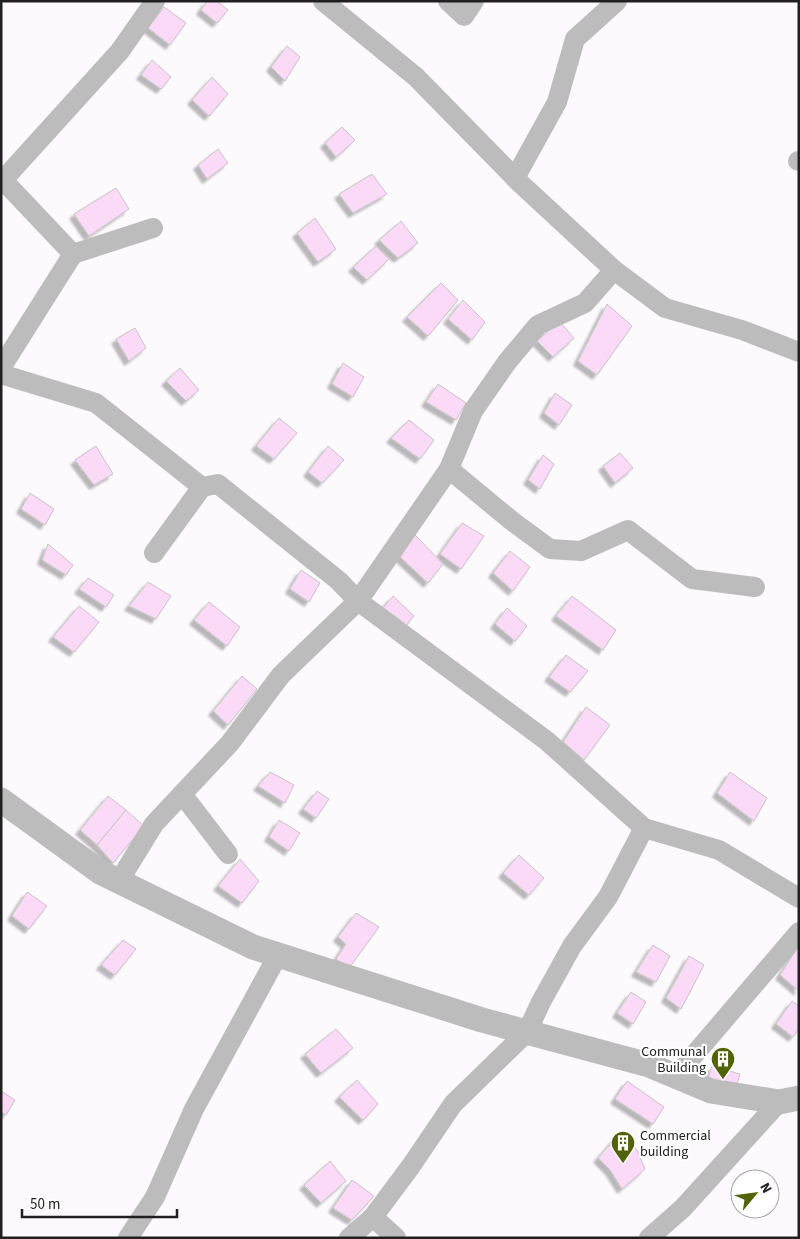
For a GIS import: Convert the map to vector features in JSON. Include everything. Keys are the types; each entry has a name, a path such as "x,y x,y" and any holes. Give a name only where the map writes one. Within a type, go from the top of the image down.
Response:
{"street":[{"path":"73,254 2,179 120,51 155,1"},
{"path":"323,1 416,77 515,178 614,270 666,308 742,330 799,352"},
{"path":"448,1 464,16 474,1"},
{"path":"515,178 557,102 575,39 617,1"},
{"path":"1,368 73,254 153,228"},
{"path":"119,881 154,824 230,743 281,675 358,602 449,469 473,411 507,362 538,325 585,303 614,270"},
{"path":"1,374 96,403 202,487"},
{"path":"449,469 512,521 550,549 581,552 628,530 692,579 755,587"},
{"path":"154,553 202,487 218,484 339,580 358,602 547,741 644,828 719,850 799,898"},
{"path":"182,794 228,854"},
{"path":"1,800 100,872 253,947 482,1020 649,1065 711,1091 789,1100"},
{"path":"349,1238 373,1217 411,1166 452,1104 527,1032 541,1002 572,946 608,897 644,828"},
{"path":"676,1076 799,932"},
{"path":"128,1238 155,1197 194,1109 278,955"},
{"path":"649,1238 683,1208 789,1100"},
{"path":"373,1217 396,1238"}],"building":[{"path":"207,1 217,1 228,10 217,23 201,10"},
{"path":"164,7 186,23 170,45 148,28"},
{"path":"287,46 300,57 285,81 271,67"},
{"path":"152,60 171,77 161,89 141,75"},
{"path":"212,77 228,94 209,116 192,100"},
{"path":"342,127 355,140 336,157 325,143"},
{"path":"218,149 228,163 207,179 198,165"},
{"path":"372,174 387,194 353,213 339,194"},
{"path":"116,188 129,209 89,236 74,214"},
{"path":"315,218 336,249 318,262 297,233"},
{"path":"401,221 418,243 398,258 379,240"},
{"path":"376,246 389,259 367,280 353,267"},
{"path":"441,283 458,300 428,336 407,317"},
{"path":"463,300 485,322 472,340 448,319"},
{"path":"607,304 632,326 597,375 578,361"},
{"path":"559,321 574,338 553,357 537,341"},
{"path":"135,328 146,348 129,361 116,339"},
{"path":"343,363 364,377 353,397 332,384"},
{"path":"180,368 199,390 186,401 166,381"},
{"path":"438,384 466,403 456,420 426,402"},
{"path":"555,393 572,405 559,425 544,413"},
{"path":"279,418 297,433 274,459 256,446"},
{"path":"409,420 434,440 420,459 391,438"},
{"path":"96,446 113,474 94,485 75,460"},
{"path":"328,446 344,460 322,483 308,472"},
{"path":"620,453 633,468 615,483 603,466"},
{"path":"543,455 554,464 540,489 528,480"},
{"path":"30,493 54,509 45,525 21,509"},
{"path":"462,523 484,536 461,569 440,554"},
{"path":"414,534 443,564 428,583 398,555"},
{"path":"48,544 73,565 66,575 42,560"},
{"path":"510,551 530,567 513,591 493,573"},
{"path":"301,570 320,583 309,602 290,589"},
{"path":"88,578 114,595 106,607 79,589"},
{"path":"148,582 171,596 156,619 129,606"},
{"path":"393,596 414,616 405,627 382,609"},
{"path":"572,596 616,630 603,650 556,616"},
{"path":"209,602 240,627 227,646 194,620"},
{"path":"79,606 99,622 74,652 53,637"},
{"path":"507,608 527,626 515,641 495,624"},
{"path":"566,655 588,671 570,692 549,677"},
{"path":"242,676 257,689 228,725 213,711"},
{"path":"586,707 610,725 584,760 563,742"},
{"path":"270,772 294,785 285,803 258,786"},
{"path":"730,772 767,798 754,821 717,793"},
{"path":"317,791 329,799 316,818 303,809"},
{"path":"108,796 126,810 97,845 80,830"},
{"path":"126,810 144,826 113,863 97,845"},
{"path":"279,820 300,833 289,851 269,837"},
{"path":"519,855 544,878 529,895 503,873"},
{"path":"240,859 259,881 242,903 218,886"},
{"path":"27,892 47,906 29,929 12,916"},
{"path":"356,913 379,927 349,968 336,959 346,944 338,937"},
{"path":"123,940 136,949 115,975 101,965"},
{"path":"653,945 670,956 656,982 636,972"},
{"path":"797,948 799,950 799,991 780,975"},
{"path":"689,956 704,965 681,1009 666,998"},
{"path":"631,992 646,1002 633,1024 617,1013"},
{"path":"792,1001 799,1006 799,1029 793,1037 776,1024"},
{"path":"336,1029 353,1048 321,1073 305,1054"},
{"name":"Communal Building","path":"712,1066 740,1074 734,1094 706,1086"},
{"path":"357,1080 378,1104 363,1120 339,1097"},
{"path":"627,1081 664,1107 653,1124 615,1099"},
{"path":"1,1091 15,1100 6,1115 1,1112"},
{"name":"Commercial building","path":"618,1135 637,1150 645,1169 622,1189 610,1170 598,1158"},
{"path":"330,1161 346,1181 321,1203 304,1185"},
{"path":"352,1180 374,1196 352,1220 333,1208"}],"place":[{"name":"Communal Building","path":"723,1080"},
{"name":"Commercial building","path":"623,1164"}]}
